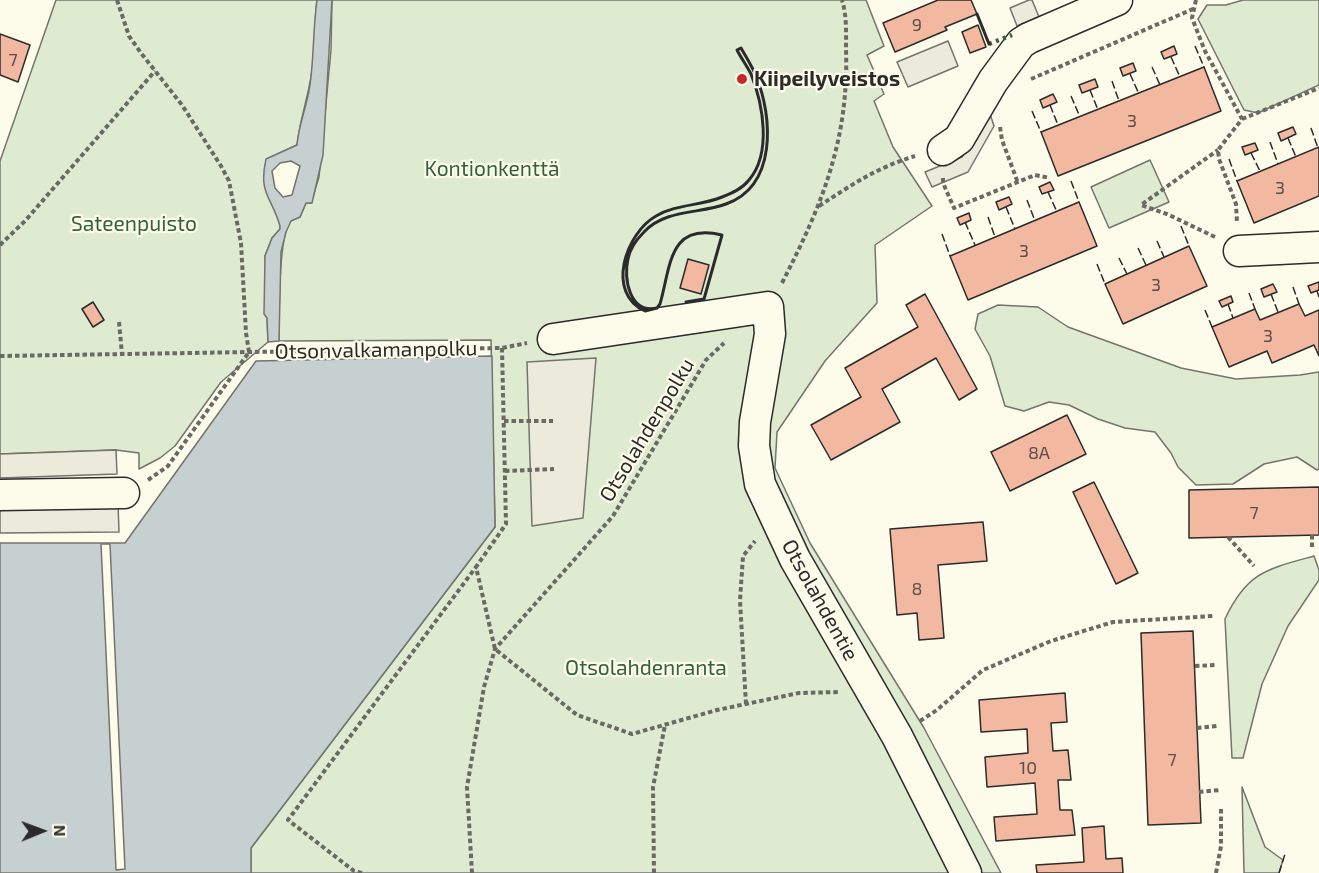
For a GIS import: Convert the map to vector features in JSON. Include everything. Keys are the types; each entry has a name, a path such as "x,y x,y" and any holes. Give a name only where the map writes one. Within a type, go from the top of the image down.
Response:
{"street":[{"path":"943,150 960,139 993,81 1021,43 1117,0"},
{"path":"1239,251 1319,247"},
{"path":"553,339 768,307"},
{"name":"Otsolahdentie","path":"768,307 770,334 755,422 754,446 760,484 795,559 897,736 966,873"},
{"path":"0,495 124,493"}],"path":[{"path":"117,0 129,36 182,105 229,182 241,243 249,352 168,466 138,487 124,493"},
{"path":"1196,0 1192,9 1192,18 1205,51 1242,119"},
{"path":"768,307 819,207 836,154 844,116 847,71 843,1"},
{"path":"1027,81 1192,9"},
{"path":"0,245 25,221 155,71"},
{"path":"1239,251 1215,236 1142,205 1218,150 1242,119 1319,88"},
{"path":"1000,117 1002,140 1018,183"},
{"path":"819,207 887,165 919,154 943,150 943,183 954,208 1035,175 1050,178"},
{"path":"1218,150 1219,159 1236,204 1239,251"},
{"path":"119,322 122,354"},
{"name":"Otsolahdenpolku","path":"472,873 467,787 484,687 495,648 613,516 706,360 726,341"},
{"name":"Otsonvalkamanpolku","path":"0,356 502,348 504,421"},
{"path":"362,873 354,872 288,820 506,524 504,421 554,421"},
{"path":"505,471 554,469"},
{"path":"746,704 740,601 743,556 774,515"},
{"path":"1312,535 1312,547"},
{"path":"1228,537 1254,566"},
{"path":"476,567 495,648 577,715 632,734 746,704 799,693 872,692"},
{"path":"897,736 937,710 983,670 1051,641 1113,621 1213,616"},
{"path":"1195,666 1215,665"},
{"path":"654,873 653,787 665,725"},
{"path":"1197,728 1217,726"},
{"path":"1199,792 1220,790"},
{"path":"1216,873 1221,846 1221,807"}],"green space":[{"name":"Sateenpuisto","path":"56,0 317,0 313,62 297,145 267,159 280,226 265,256 268,342 221,382 175,446 160,458 139,469 139,453 116,450 0,454 0,161"},
{"path":"332,0 866,0 884,46 867,55 884,94 874,101 893,147 932,206 875,245 877,303 825,361 777,432 775,468 810,543 924,728 1001,873 251,873 251,848 495,527 491,340 279,341 281,259 287,229 291,221 300,217 306,203 311,203 319,177 331,50"},
{"path":"1243,0 1319,0 1319,85 1258,113 1244,110 1198,19 1207,5 1226,5"},
{"path":"1150,160 1169,202 1109,228 1091,187"},
{"path":"998,305 1038,307 1068,327 1181,368 1236,379 1319,372 1319,469 1317,470 1297,457 1264,464 1233,484 1196,485 1178,467 1171,453 1155,432 1125,428 1098,419 1069,405 1049,402 1024,411 1005,406 990,356 975,329 978,314"},
{"path":"1314,556 1319,570 1319,580 1288,626 1262,684 1243,758 1232,758 1225,619 1233,603 1250,582 1271,569"},
{"path":"1242,787 1265,847 1283,860 1279,873 1244,873"}],"shaded area":[{"path":"317,0 332,0 323,155 312,203 306,203 300,217 291,221 286,232 281,252 279,341 268,342 267,318 264,314 265,256 280,226 267,195 264,171 266,159 297,145 310,85","holes":["291,161 300,166 292,195 283,197 275,188 272,171 280,163"]},
{"path":"1032,0 1039,17 1017,26 1010,8"},
{"path":"948,41 958,66 908,87 897,62"},
{"path":"989,111 994,126 968,172 932,187 925,172 962,157"},
{"path":"492,356 495,527 251,848 251,873 0,873 0,543 125,543 256,361"},
{"path":"596,358 583,518 532,526 527,362"},
{"path":"116,450 117,474 0,478 0,454"},
{"path":"118,503 119,532 0,533 0,505"}],"pier":[{"path":"101,544 110,544 125,869 116,870"}],"building":[{"path":"938,0 971,0 977,14 945,27 947,30 895,52 883,23"},
{"path":"978,25 986,47 970,53 962,32"},
{"path":"0,34 30,45 18,82 0,75"},
{"path":"1174,46 1177,54 1164,59 1161,52"},
{"path":"1133,63 1136,71 1123,76 1120,68"},
{"path":"1204,67 1221,111 1058,176 1041,132"},
{"path":"1095,79 1098,87 1082,93 1079,85"},
{"path":"1053,94 1057,102 1043,108 1040,100"},
{"path":"1293,127 1296,134 1281,141 1278,133"},
{"path":"1255,143 1258,150 1245,155 1242,147"},
{"path":"1319,147 1319,196 1254,223 1237,181"},
{"path":"1050,182 1054,190 1042,194 1039,187"},
{"path":"1009,197 1012,204 999,210 996,202"},
{"path":"1079,202 1097,246 968,300 950,256"},
{"path":"969,213 971,220 960,225 957,218"},
{"path":"1189,246 1207,286 1123,324 1105,284"},
{"path":"688,259 709,265 701,294 680,288"},
{"path":"1319,282 1319,290 1311,293 1308,286"},
{"path":"1273,284 1277,292 1264,297 1261,289"},
{"path":"925,294 977,389 959,400 936,358 882,389 900,422 831,460 811,425 861,397 845,368 918,327 906,305"},
{"path":"1231,296 1233,302 1222,307 1219,301"},
{"path":"93,302 104,320 93,327 82,309"},
{"path":"1299,304 1305,316 1319,310 1319,356 1314,345 1272,363 1267,351 1229,367 1212,327 1255,309 1260,320"},
{"path":"1067,415 1086,454 1010,491 991,452"},
{"path":"1094,482 1138,573 1116,584 1073,492"},
{"path":"1319,487 1319,535 1189,538 1189,490"},
{"path":"983,522 987,561 938,565 944,638 919,640 917,613 897,615 890,529"},
{"path":"1193,631 1201,823 1148,825 1141,633"},
{"path":"1065,693 1067,722 1051,723 1053,751 1068,750 1071,780 1058,780 1060,810 1072,810 1075,835 996,841 994,817 1037,814 1035,783 987,787 985,757 1028,753 1027,729 981,732 979,700"},
{"path":"1104,826 1106,859 1122,858 1123,873 1037,873 1036,865 1084,862 1082,828"}],"hedge":[{"path":"989,44 1012,35"}],"fence":[{"path":"1195,46 1204,67"},
{"path":"1171,57 1180,77"},
{"path":"1152,67 1160,85"},
{"path":"1130,74 1139,94"},
{"path":"1112,81 1119,101"},
{"path":"1090,90 1098,110"},
{"path":"1071,96 1080,117"},
{"path":"1050,105 1058,125"},
{"path":"1032,111 1041,132"},
{"path":"1311,128 1318,148"},
{"path":"1288,138 1296,157"},
{"path":"1270,142 1278,164"},
{"path":"1251,153 1260,171"},
{"path":"1229,159 1237,181"},
{"path":"1071,181 1079,202"},
{"path":"1048,192 1057,212"},
{"path":"1027,200 1035,221"},
{"path":"1006,207 1015,229"},
{"path":"988,217 995,237"},
{"path":"965,222 975,245"},
{"path":"1181,226 1189,246"},
{"path":"942,234 950,256"},
{"path":"1157,241 1164,257"},
{"path":"1138,248 1146,265"},
{"path":"1119,258 1127,274"},
{"path":"1097,264 1105,284"},
{"path":"1293,287 1299,304"},
{"path":"1317,291 1319,297"},
{"path":"1249,293 1255,309"},
{"path":"1271,294 1278,312"},
{"path":"1228,304 1233,318"},
{"path":"1205,310 1212,327"},
{"path":"1279,873 1285,854"}],"wall":[{"path":"977,14 989,44"},
{"path":"741,48 756,76 766,111 766,149 762,166 755,182 743,195 716,207 662,219 639,238 629,255 627,276 630,293 640,306 657,308 645,311 633,302 626,291 623,278 624,263 636,235 645,224 664,212 714,200 737,190 749,180 761,156 762,114 751,74 737,50 741,48"},
{"path":"657,308 670,262 682,241 692,235 705,233 722,235 704,299 686,302"}],"place":[{"name":"Kiipeilyveistos","path":"742,79"}],"park label":[{"name":"Kontionkenttä","path":"492,169"},
{"name":"Otsolahdenranta","path":"646,668"}]}
